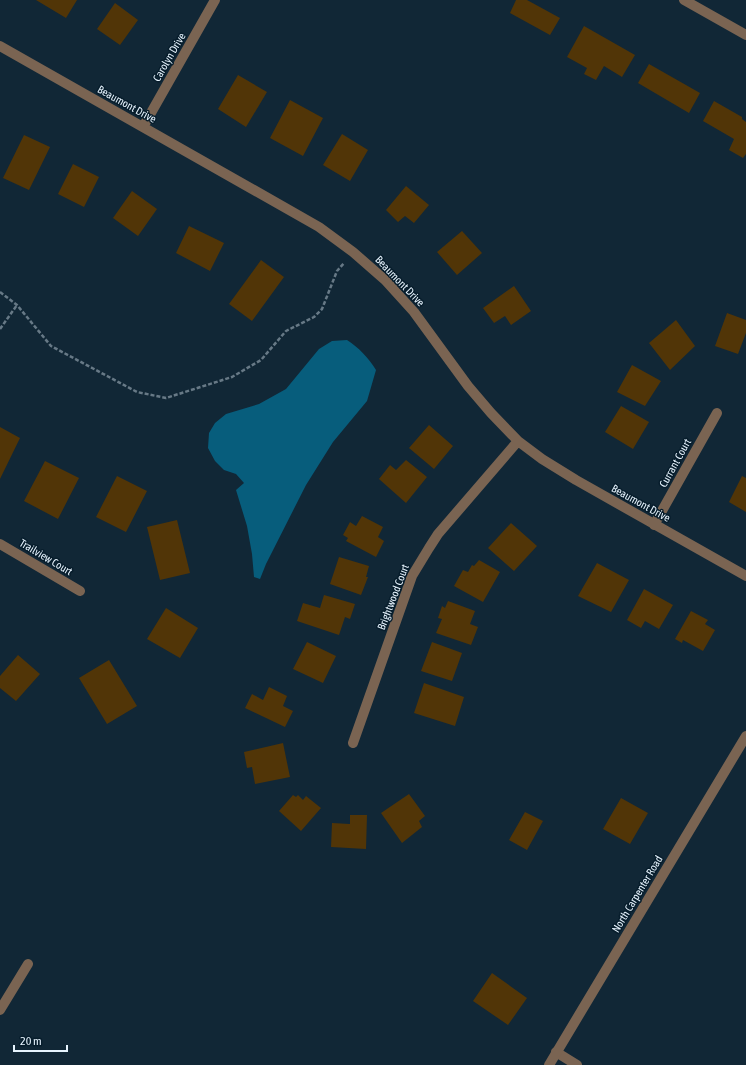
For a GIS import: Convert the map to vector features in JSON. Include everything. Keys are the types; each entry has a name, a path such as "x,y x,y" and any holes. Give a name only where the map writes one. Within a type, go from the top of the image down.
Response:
{"street":[{"name":"Carolyn Drive","path":"143,127 215,0"},
{"path":"684,0 746,35"},
{"name":"Beaumont Drive","path":"0,46 319,227 353,252 385,280 414,312 468,386 518,441 550,465 746,576"},
{"name":"Currant Court","path":"654,525 717,413"},
{"name":"Brightwood Court","path":"353,743 412,576 438,534 518,441"},
{"name":"Trailview Court","path":"0,544 80,591"},
{"name":"North Carpenter Road","path":"549,1065 746,736"},
{"path":"0,1010 28,964"},
{"path":"556,1052 577,1065"}],"path":[{"path":"0,292 17,305 51,346 137,392 166,398 232,377 261,360 286,331 314,317 322,308 337,271 353,252"},
{"path":"0,329 17,305"}],"water":[{"path":"347,340 363,353 376,370 367,401 333,442 306,485 266,564 260,579 254,577 247,526 236,490 244,483 236,474 224,470 215,461 208,448 209,433 215,423 226,414 259,404 286,389 319,349 332,341"}],"building":[{"path":"36,0 77,0 66,18"},
{"path":"516,0 527,0 560,18 550,35 510,13"},
{"path":"115,3 138,20 120,45 97,29"},
{"path":"584,26 635,55 622,77 604,66 596,80 584,74 587,68 567,57"},
{"path":"649,64 700,93 689,113 638,83"},
{"path":"238,75 267,92 246,127 218,109"},
{"path":"290,100 323,118 303,156 270,138"},
{"path":"714,101 742,117 742,119 746,122 746,154 743,158 729,150 734,139 703,121"},
{"path":"342,134 368,150 350,181 323,165"},
{"path":"24,135 50,147 29,190 3,178"},
{"path":"73,164 99,177 84,207 58,194"},
{"path":"406,186 429,205 414,223 405,216 398,222 386,210"},
{"path":"132,191 157,209 138,236 113,218"},
{"path":"189,226 224,243 210,271 176,253"},
{"path":"462,231 482,253 457,275 437,252"},
{"path":"261,260 284,277 252,321 229,304"},
{"path":"514,286 531,311 511,325 505,316 494,323 483,308"},
{"path":"727,313 746,320 746,333 738,354 715,346"},
{"path":"676,320 695,346 670,370 649,343"},
{"path":"632,365 661,381 645,406 617,392"},
{"path":"621,406 649,422 633,449 605,432"},
{"path":"429,425 453,446 434,469 409,448"},
{"path":"0,427 20,438 0,479"},
{"path":"406,460 427,477 406,503 379,479 390,465 396,470"},
{"path":"45,461 79,478 58,519 24,501"},
{"path":"117,476 147,491 126,532 96,517"},
{"path":"742,476 746,478 746,512 729,502"},
{"path":"362,516 383,527 378,537 384,541 376,557 346,541 348,538 343,535 350,522 356,526"},
{"path":"177,520 190,573 160,580 147,527"},
{"path":"511,523 537,546 514,571 488,548"},
{"path":"339,557 369,566 366,577 368,577 361,595 330,584"},
{"path":"479,560 500,572 483,602 454,586 463,570 468,572 472,565 474,566"},
{"path":"597,563 629,580 611,612 578,596"},
{"path":"644,589 673,605 659,629 645,621 641,628 627,620"},
{"path":"324,595 355,604 350,619 345,617 339,635 297,621 303,603 320,608"},
{"path":"448,601 475,611 470,624 478,627 471,645 436,633 442,619 438,618 442,606 445,608"},
{"path":"166,608 198,628 180,658 147,639"},
{"path":"691,611 708,620 705,624 715,630 703,651 683,640 682,643 675,639"},
{"path":"307,642 336,656 323,683 293,669"},
{"path":"432,642 462,653 452,681 421,671"},
{"path":"18,655 40,674 16,701 0,688 0,676"},
{"path":"109,660 137,706 107,724 79,678"},
{"path":"424,683 464,697 455,726 414,713"},
{"path":"269,687 287,696 283,706 293,711 285,727 245,708 252,694 263,700"},
{"path":"283,743 290,777 255,784 252,767 247,768 244,752"},
{"path":"409,794 425,816 419,821 422,827 402,843 381,813"},
{"path":"293,795 296,797 298,795 303,800 306,796 321,808 301,831 279,811"},
{"path":"621,798 648,813 630,844 603,829"},
{"path":"525,812 543,821 527,850 509,840"},
{"path":"350,815 367,815 366,849 331,847 332,823 350,824"},
{"path":"492,973 527,998 508,1025 473,1001"}]}
